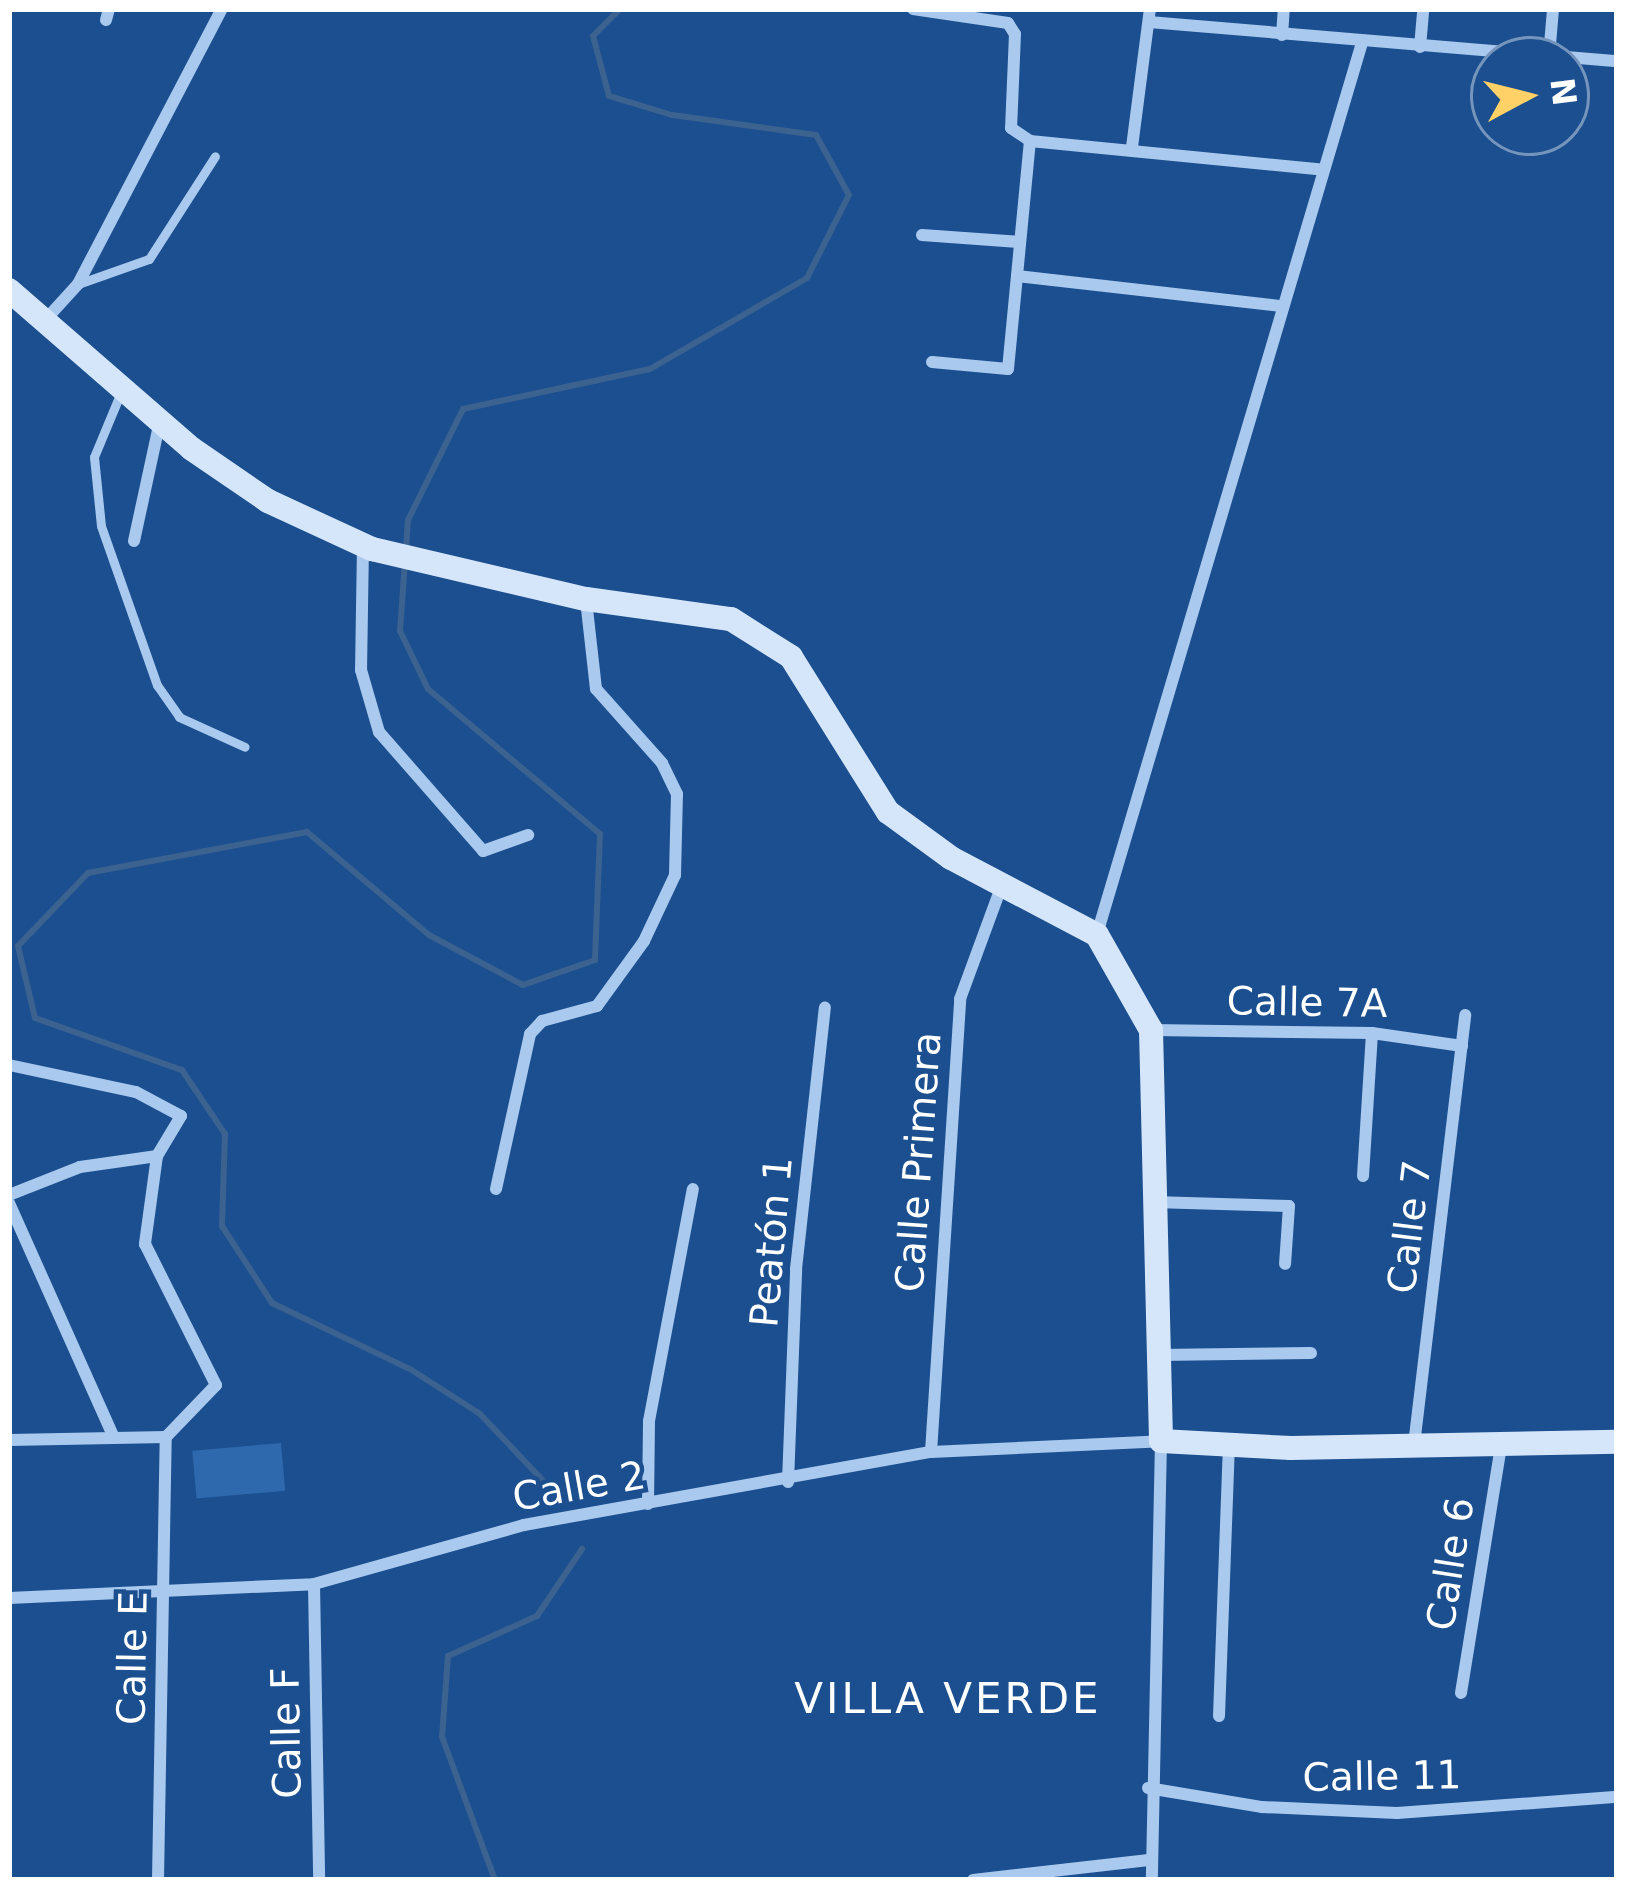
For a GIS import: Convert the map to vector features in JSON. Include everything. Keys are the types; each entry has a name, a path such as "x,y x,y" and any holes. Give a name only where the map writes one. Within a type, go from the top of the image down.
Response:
{"street":[{"path":"48,317 78,284 221,9"},
{"path":"913,9 1008,23 1015,34 1011,128 1030,141 1324,170"},
{"path":"1282,35 1285,9"},
{"path":"1420,46 1423,9"},
{"path":"1132,148 1150,16 1282,35 1470,50"},
{"path":"1097,935 1362,43"},
{"path":"932,362 1008,369 1030,141"},
{"path":"922,235 1021,242"},
{"path":"1017,276 1281,306"},
{"path":"9,290 48,317 159,424 268,501 368,547 449,572 731,619 791,657 888,812 1003,885 1097,935 1151,1030 1161,1441 1148,1788 1152,1880"},
{"path":"134,541 159,424"},
{"path":"368,547 361,670 379,732 483,851 528,835"},
{"path":"496,1189 530,1034 542,1021 597,1006 644,941 675,875 677,794 662,764 596,689 586,598"},
{"name":"Calle Primera","path":"931,1451 960,999 1003,885"},
{"name":"Peatón 1","path":"788,1482 796,1269 825,1008"},
{"name":"Calle 7","path":"1414,1446 1465,1015"},
{"name":"Calle 7A","path":"1151,1030 1372,1034 1462,1046"},
{"path":"1363,1176 1372,1034"},
{"path":"9,1065 46,1068 172,1106 182,1123 157,1156 145,1244 216,1385 166,1437 9,1440"},
{"path":"114,1438 9,1199 80,1167 157,1156"},
{"path":"647,1504 650,1420 693,1190"},
{"path":"1152,1202 1289,1207 1285,1264"},
{"path":"1156,1355 1311,1353"},
{"name":"Calle E","path":"158,1880 166,1437"},
{"path":"1161,1441 1414,1446 1617,1442"},
{"name":"Calle 2","path":"9,1598 314,1584 524,1525 788,1482 931,1451 1161,1441"},
{"path":"1219,1717 1229,1444"},
{"name":"Calle 6","path":"1461,1693 1501,1444"},
{"name":"Calle F","path":"314,1584 319,1880"},
{"name":"Calle 11","path":"1148,1788 1262,1807 1397,1813 1617,1797"},
{"path":"973,1880 1149,1861"}],"lane":[{"path":"78,284 148,259 215,156"},
{"path":"122,391 94,457 94,497 108,546 157,685 179,717 245,747"}],"shaded area":[{"path":"281,1443 285,1491 197,1499 192,1451"}],"waterway":[{"path":"406,548 408,520 463,409 650,369 807,278 849,195 816,135 672,115 609,96 593,36 620,9"},
{"path":"405,561 400,631 428,689 600,834 595,960 523,985 429,935 307,832 88,873 18,946 35,1018 182,1070 225,1134 222,1226 272,1303 410,1369 480,1414 550,1488"},
{"path":"495,1880 442,1737 448,1656 537,1616 582,1549"}],"district":[{"name":"VILLA VERDE","path":"948,1699"}]}
